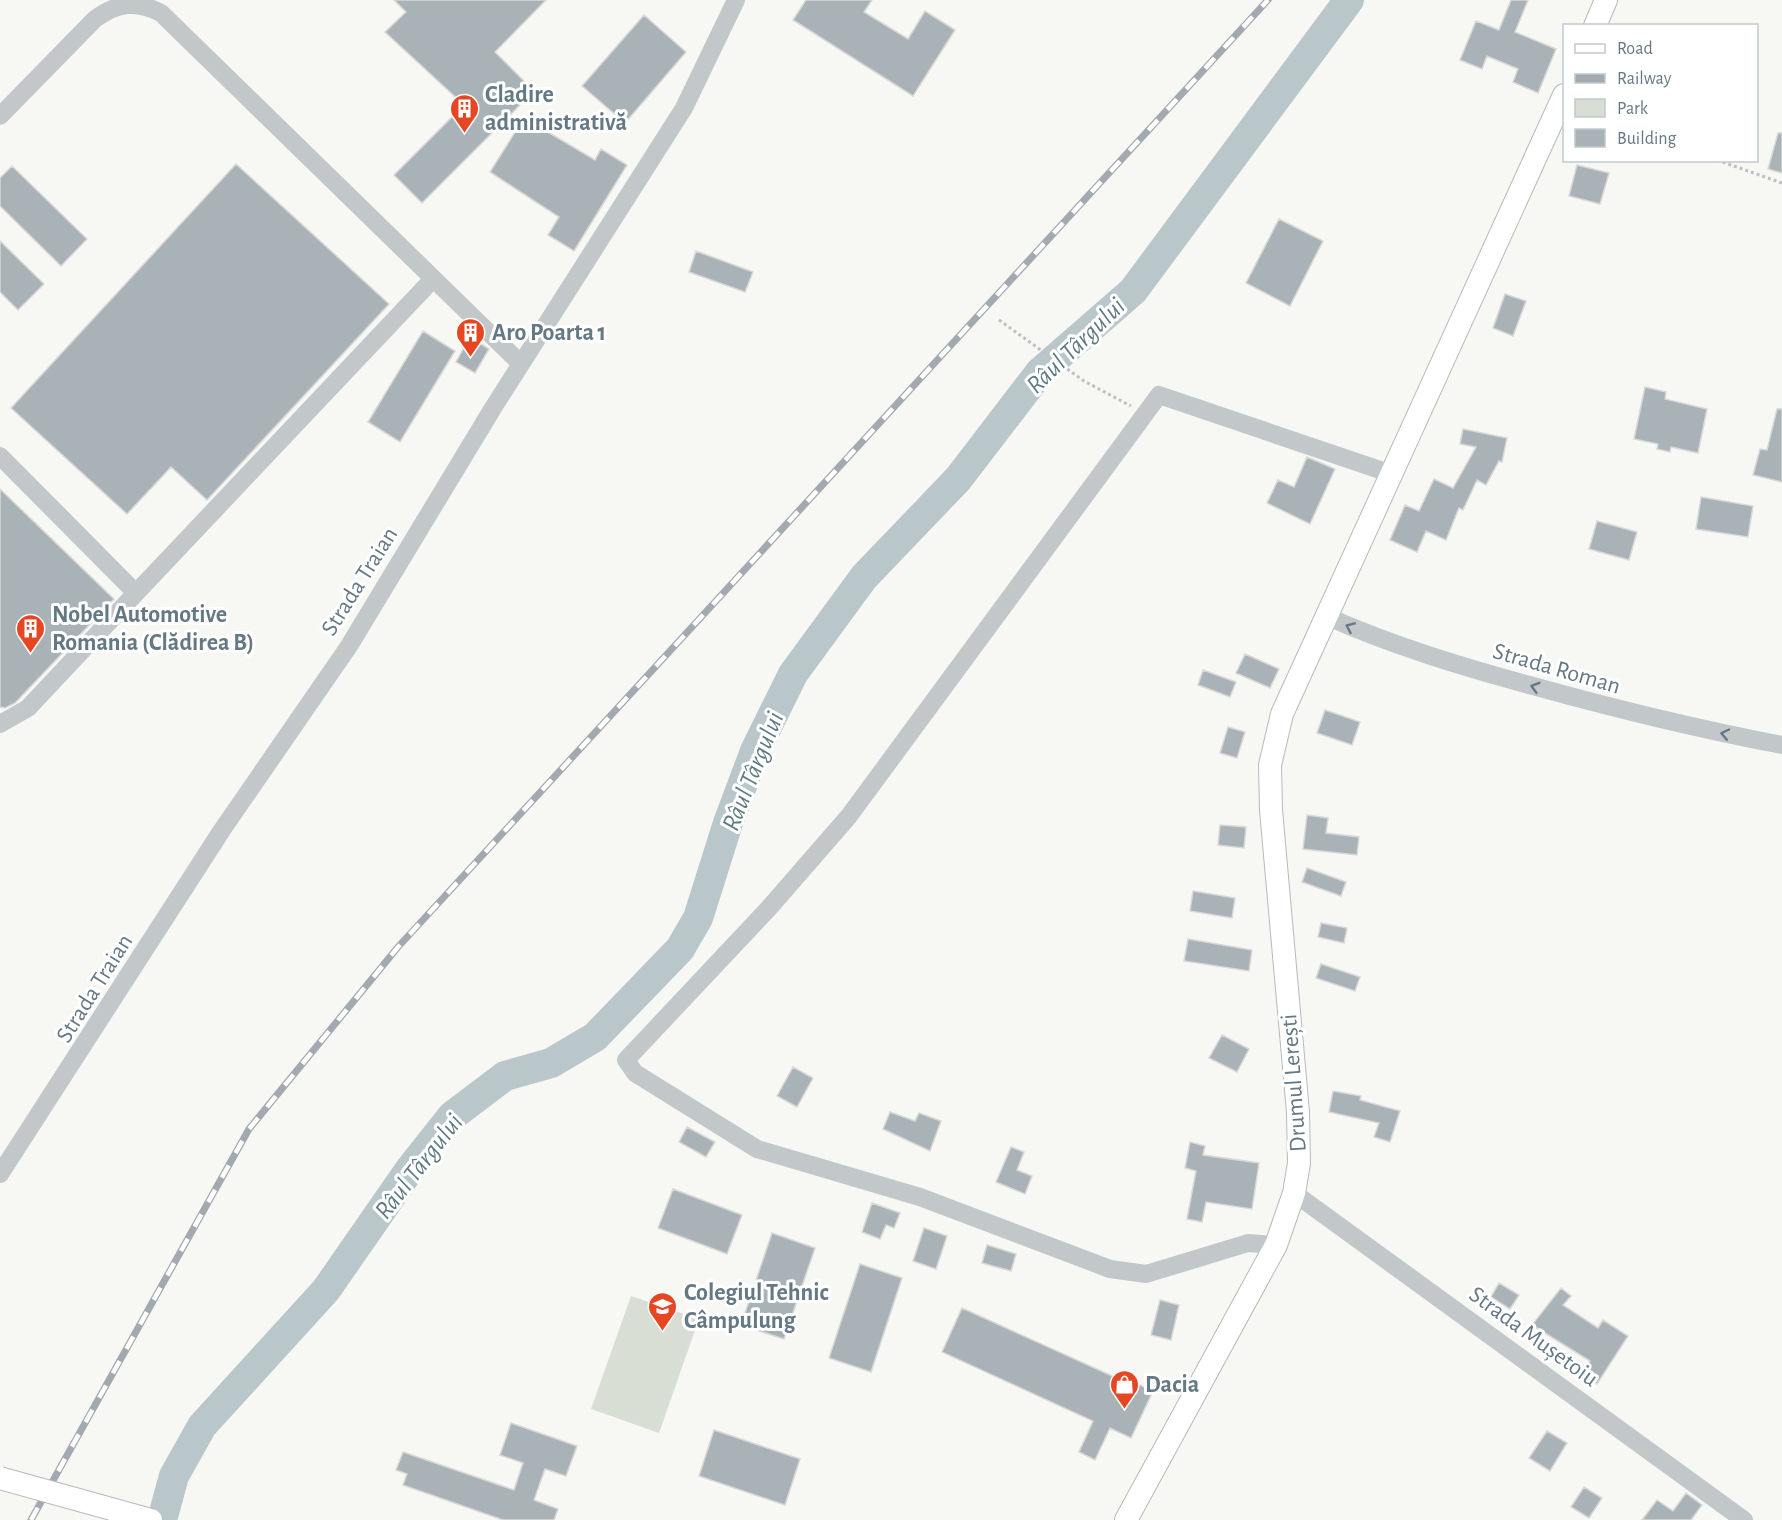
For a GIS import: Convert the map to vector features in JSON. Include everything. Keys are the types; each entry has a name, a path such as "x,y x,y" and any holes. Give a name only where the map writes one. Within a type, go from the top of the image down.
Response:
{"main road":[{"path":"1596,24 1606,0"},
{"name":"Drumul Lerești","path":"1126,1520 1276,1245 1294,1193 1299,1163 1298,1112 1274,851 1270,765 1282,714 1563,97"},
{"path":"0,1478 151,1520"}],"street":[{"name":"Strada Traian","path":"0,1174 222,830 349,646 520,364 684,108 736,0"},
{"path":"0,116 95,19 112,7 130,3 146,4 160,13 520,364"},
{"path":"2,725 28,708 433,279"},
{"path":"1276,1245 1248,1242 1146,1274 1110,1269 920,1197 758,1149 634,1073 626,1060 769,908 849,816 1159,395 1392,474"},
{"path":"0,456 136,592"},
{"name":"Strada Roman","path":"1326,616 1402,647 1487,673 1635,714 1782,745"},
{"name":"Strada Mușetoiu","path":"1294,1193 1744,1520"}],"path":[{"path":"1723,162 1782,183"},
{"path":"999,320 1084,381 1146,413"}],"green space":[{"path":"631,1296 699,1319 659,1433 591,1409"}],"building":[{"path":"394,0 546,0 495,52 534,91 422,203 394,175 464,105 385,32 406,12"},
{"path":"806,0 872,0 864,12 908,39 925,11 955,30 913,96 793,20"},
{"path":"1511,0 1528,0 1515,32 1556,49 1538,93 1513,82 1518,69 1487,56 1482,69 1460,60 1476,21 1499,30"},
{"path":"644,15 686,52 625,123 582,86"},
{"path":"524,118 595,160 601,149 627,165 574,251 548,235 559,217 490,172"},
{"path":"1778,133 1782,133 1782,173 1768,169"},
{"path":"236,164 389,304 207,500 171,467 127,514 11,408"},
{"path":"1577,165 1609,173 1600,204 1569,196"},
{"path":"12,166 87,239 61,266 0,206 0,178"},
{"path":"1279,219 1323,241 1290,306 1246,283"},
{"path":"0,241 44,284 18,310 0,292"},
{"path":"696,251 753,272 745,292 689,272"},
{"path":"1505,294 1526,301 1513,336 1493,328"},
{"path":"423,331 455,351 400,442 368,422"},
{"name":"Aro Poarta 1","path":"470,337 489,349 475,373 456,362"},
{"path":"1645,387 1666,392 1665,399 1707,409 1698,453 1671,447 1670,452 1657,449 1658,444 1634,439"},
{"path":"1777,409 1782,409 1782,482 1753,475 1760,449 1767,450"},
{"path":"1463,429 1507,438 1502,462 1499,461 1486,485 1477,480 1463,510 1459,508 1446,540 1426,531 1417,552 1390,540 1405,505 1419,511 1434,479 1453,488 1476,447 1460,444"},
{"path":"1307,457 1335,469 1310,524 1267,503 1278,480 1294,487"},
{"name":"Nobel Automotive Romania (Clădirea B)","path":"0,489 114,599 15,703 5,708 0,707"},
{"path":"1701,497 1753,506 1748,537 1696,529"},
{"path":"1597,521 1637,532 1629,560 1589,549"},
{"path":"1245,654 1279,669 1270,688 1236,673"},
{"path":"1203,670 1236,682 1230,697 1198,685"},
{"path":"1325,710 1360,722 1352,745 1317,733"},
{"path":"1228,727 1245,732 1237,758 1220,753"},
{"path":"1307,815 1328,818 1326,833 1359,837 1357,855 1303,849"},
{"path":"1220,825 1246,827 1244,848 1218,845"},
{"path":"1307,868 1346,882 1341,896 1302,882"},
{"path":"1193,891 1235,898 1232,918 1190,911"},
{"path":"1321,923 1347,928 1344,943 1318,937"},
{"path":"1188,939 1252,950 1249,971 1184,961"},
{"path":"1321,964 1360,977 1355,991 1316,978"},
{"path":"1222,1035 1249,1049 1237,1072 1209,1058"},
{"path":"793,1067 813,1078 797,1107 777,1096"},
{"path":"1333,1091 1361,1096 1360,1100 1400,1111 1390,1142 1374,1137 1379,1123 1329,1112"},
{"path":"890,1112 915,1121 919,1113 941,1121 930,1151 883,1129"},
{"path":"687,1127 715,1142 706,1157 679,1142"},
{"path":"1190,1142 1205,1146 1203,1155 1259,1163 1252,1209 1206,1202 1202,1222 1187,1219 1196,1171 1185,1168"},
{"path":"1011,1147 1024,1152 1017,1170 1032,1176 1025,1194 996,1182"},
{"path":"673,1189 742,1215 727,1254 658,1228"},
{"path":"872,1203 900,1213 894,1228 886,1225 880,1239 862,1232"},
{"path":"924,1228 947,1236 936,1269 913,1261"},
{"path":"772,1233 815,1248 784,1339 741,1325"},
{"path":"987,1245 1016,1254 1011,1271 982,1263"},
{"path":"860,1264 902,1278 871,1372 829,1358"},
{"path":"1499,1283 1519,1295 1510,1309 1491,1297"},
{"path":"1561,1288 1571,1296 1563,1305 1598,1328 1603,1320 1628,1336 1597,1384 1581,1374 1590,1361 1532,1325"},
{"path":"1160,1300 1179,1305 1171,1340 1151,1335"},
{"path":"962,1308 1121,1380 1123,1377 1153,1391 1131,1438 1110,1428 1095,1460 1079,1452 1093,1421 942,1352"},
{"path":"511,1423 577,1446 566,1476 545,1469 534,1500 558,1509 554,1520 503,1520 403,1485 407,1474 396,1470 403,1452 514,1490 523,1463 500,1455"},
{"path":"714,1430 800,1459 785,1505 699,1476"},
{"path":"1547,1431 1567,1443 1550,1471 1529,1458"},
{"path":"1584,1487 1602,1498 1589,1518 1571,1507"},
{"path":"1686,1493 1702,1505 1691,1520 1642,1520 1657,1500 1673,1511"}],"waterway":[{"name":"Râul Târgului","path":"162,1520 174,1476 202,1426 326,1290 410,1169 452,1116 505,1076 551,1063 595,1037 680,949 698,918 728,823 755,751 793,674 864,577 958,479 1040,372 1133,291 1349,0"}],"railway":[{"path":"31,1520 249,1129 398,947 1268,0"}],"place":[{"name":"Cladire administrativă","path":"464,134"},
{"name":"Aro Poarta 1","path":"471,358"},
{"name":"Nobel Automotive Romania (Clădirea B)","path":"31,654"},
{"name":"Colegiul Tehnic Câmpulung","path":"663,1332"},
{"name":"Dacia","path":"1124,1410"}]}
